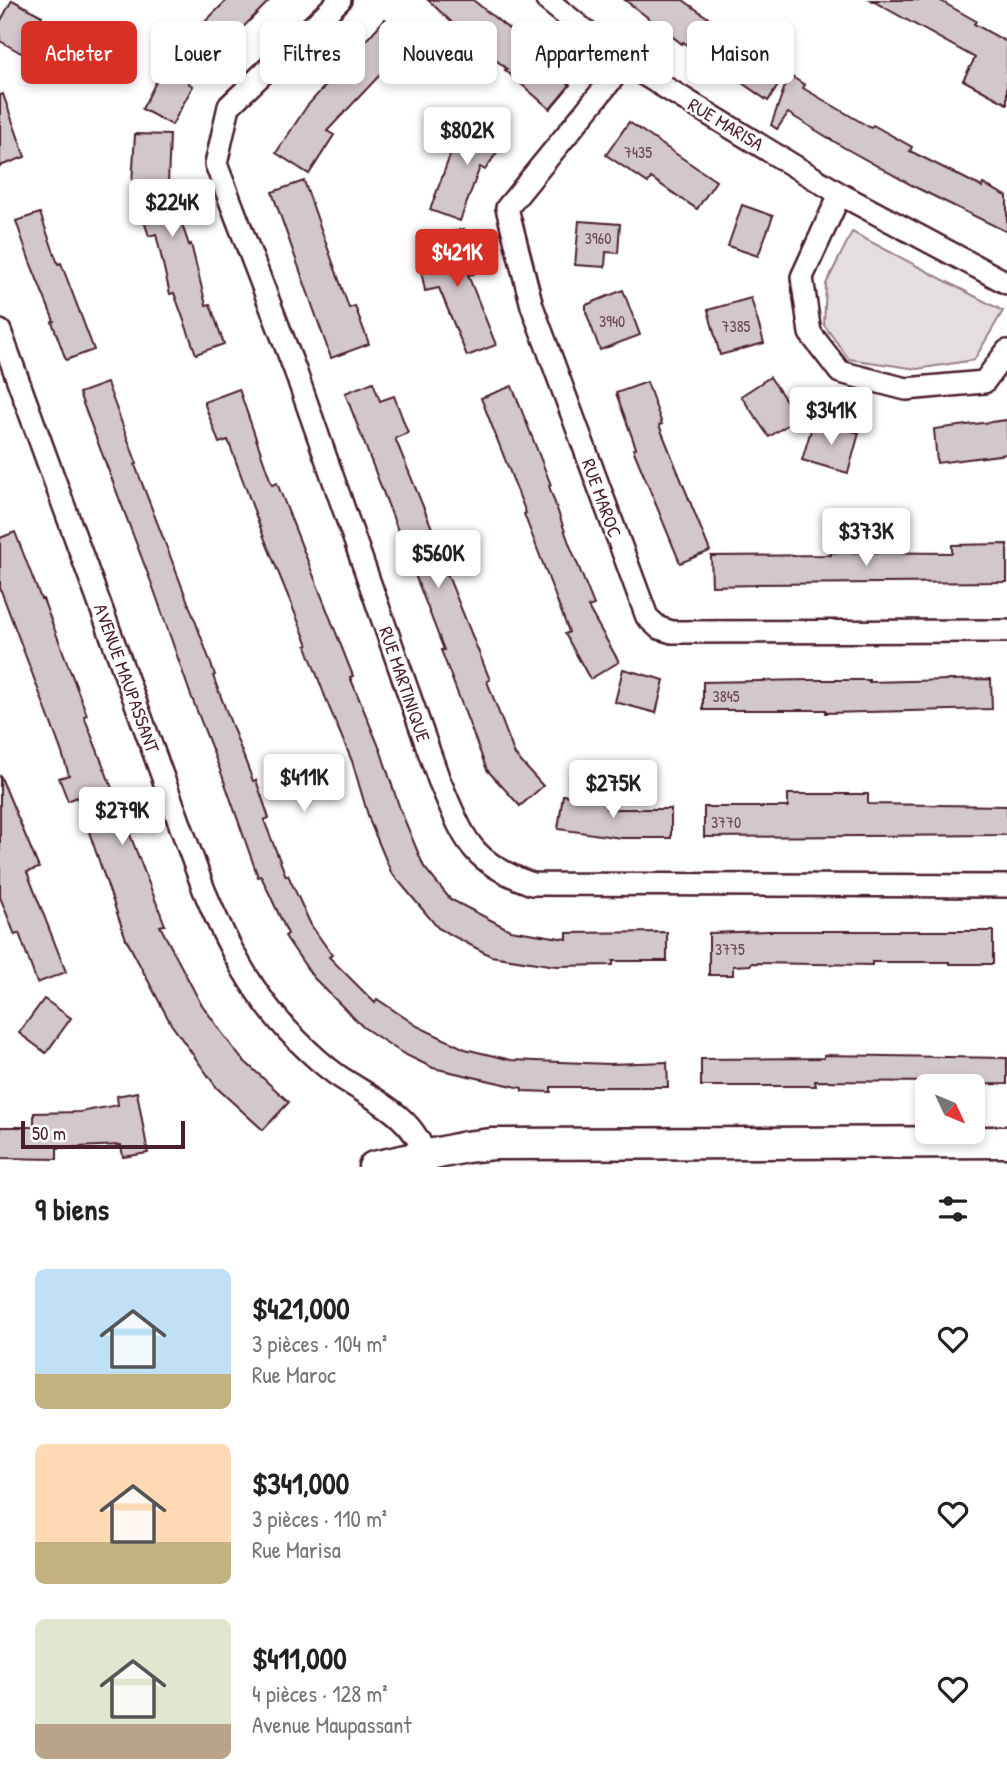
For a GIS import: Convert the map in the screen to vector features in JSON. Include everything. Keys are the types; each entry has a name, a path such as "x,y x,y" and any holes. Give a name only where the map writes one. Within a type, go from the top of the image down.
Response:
{"street":[{"name":"RUE MARTINIQUE","path":"340,0 229,106 216,164 295,370 439,780 466,839 482,859 503,874 532,884 1007,886"},
{"name":"RUE MARISA","path":"547,0 573,21"},
{"name":"RUE MAROC","path":"608,84 507,208 532,306 648,618 659,628 672,632 1007,631"},
{"name":"RUE MARISA","path":"659,84 840,194 1007,283"},
{"path":"840,194 803,277 810,333 840,372 906,389 984,382 1007,351"},
{"name":"AVENUE MAUPASSANT","path":"0,331 204,890 225,940 254,989 295,1038 334,1073 406,1122 416,1134 425,1156"},
{"path":"374,1167 466,1147 494,1144 1007,1142"}],"shaded area":[{"path":"852,232 1003,311 974,360 917,369 849,359 824,325 826,284"}],"building":[{"path":"12,0 42,16 39,21 21,21 21,53 0,41 0,22"},
{"path":"227,0 270,0 246,24 246,21 206,21"},
{"path":"428,0 473,0 511,31 511,75 497,61 497,21 450,21"},
{"path":"625,0 683,0 713,21 687,21 687,45 673,37 673,21 652,21"},
{"path":"871,0 939,0 1007,42 1007,104 963,80 975,58"},
{"path":"379,26 379,76 327,131 334,135 309,174 276,153 307,106 327,84 365,84 365,41"},
{"path":"794,78 805,85 803,88 871,128 873,125 912,147 910,151 982,187 983,184 1007,196 1007,232 917,188 788,113 777,129 771,125 786,84 794,84"},
{"path":"155,84 193,86 172,125 142,109"},
{"path":"521,84 569,84 550,109"},
{"path":"744,84 779,84 768,101"},
{"path":"3,94 25,157 0,166 0,95"},
{"path":"476,114 508,136 485,170 480,167 460,221 430,210 452,150"},
{"path":"629,122 716,181 697,209 651,178 648,183 606,155"},
{"path":"135,134 170,135 168,183 189,245 191,244 206,305 210,304 224,344 196,354 174,293 170,294 156,234 149,236 132,185"},
{"path":"304,181 349,308 355,306 369,344 331,358 272,192"},
{"path":"742,205 773,216 758,256 728,246"},
{"path":"40,213 94,350 66,360 16,221"},
{"path":"579,221 620,224 618,253 606,252 605,267 575,265"},
{"path":"464,229 474,274 468,275 496,345 467,356 439,288 425,291 419,259 434,255 430,236"},
{"path":"623,290 640,335 600,350 586,305"},
{"path":"751,298 764,343 720,355 708,310"},
{"path":"770,377 798,418 769,437 741,396"},
{"path":"373,382 380,401 394,396 408,433 395,438 445,560 442,561 490,680 487,681 515,755 543,786 520,806 487,770 345,393"},
{"path":"647,382 662,424 659,425 710,551 680,563 633,449 636,448 616,393"},
{"path":"107,383 137,464 135,465 215,675 213,676 253,781 256,780 269,818 264,820 286,876 288,875 311,925 332,955 329,957 375,1003 377,999 417,1026 465,1049 511,1060 609,1064 667,1062 668,1087 551,1087 551,1092 522,1091 522,1088 433,1068 402,1053 363,1027 313,977 285,936 288,934 261,876 258,877 79,393"},
{"path":"512,386 594,605 588,607 619,662 590,679 565,634 569,632 481,398"},
{"path":"239,389 272,485 277,483 424,867 450,899 510,930 567,939 567,933 667,932 667,961 613,961 613,965 556,966 491,956 438,928 391,872 370,822 352,761 228,440 219,443 204,402"},
{"path":"814,420 859,433 848,473 802,460"},
{"path":"1007,420 1007,454 937,463 934,429"},
{"path":"15,532 43,599 87,715 84,716 165,925 160,926 200,1002 222,1033 241,1058 289,1102 263,1130 217,1088 171,1024 126,939 77,797 68,801 59,778 69,775 0,588 0,538"},
{"path":"1007,544 1007,582 712,586 711,556 831,555 831,552 952,553 952,545"},
{"path":"623,669 664,680 656,713 615,702"},
{"path":"991,679 992,709 826,713 826,710 703,710 703,682"},
{"path":"0,775 39,868 27,872 66,972 37,983 19,933 15,935 0,897"},
{"path":"788,794 868,794 868,804 1007,806 1007,835 704,837 704,807 788,807"},
{"path":"563,795 607,801 606,809 671,809 671,838 621,838 558,829"},
{"path":"993,931 993,964 751,963 733,966 733,975 709,975 709,933"},
{"path":"44,999 71,1018 46,1053 19,1033"},
{"path":"824,1055 1007,1058 1007,1084 985,1084 985,1074 915,1074 915,1082 815,1081 816,1086 701,1086 701,1059 824,1058"},
{"path":"137,1092 148,1153 123,1157 121,1145 57,1148 57,1159 0,1158 0,1127 34,1127 34,1113 80,1112 118,1105 117,1096"}]}
